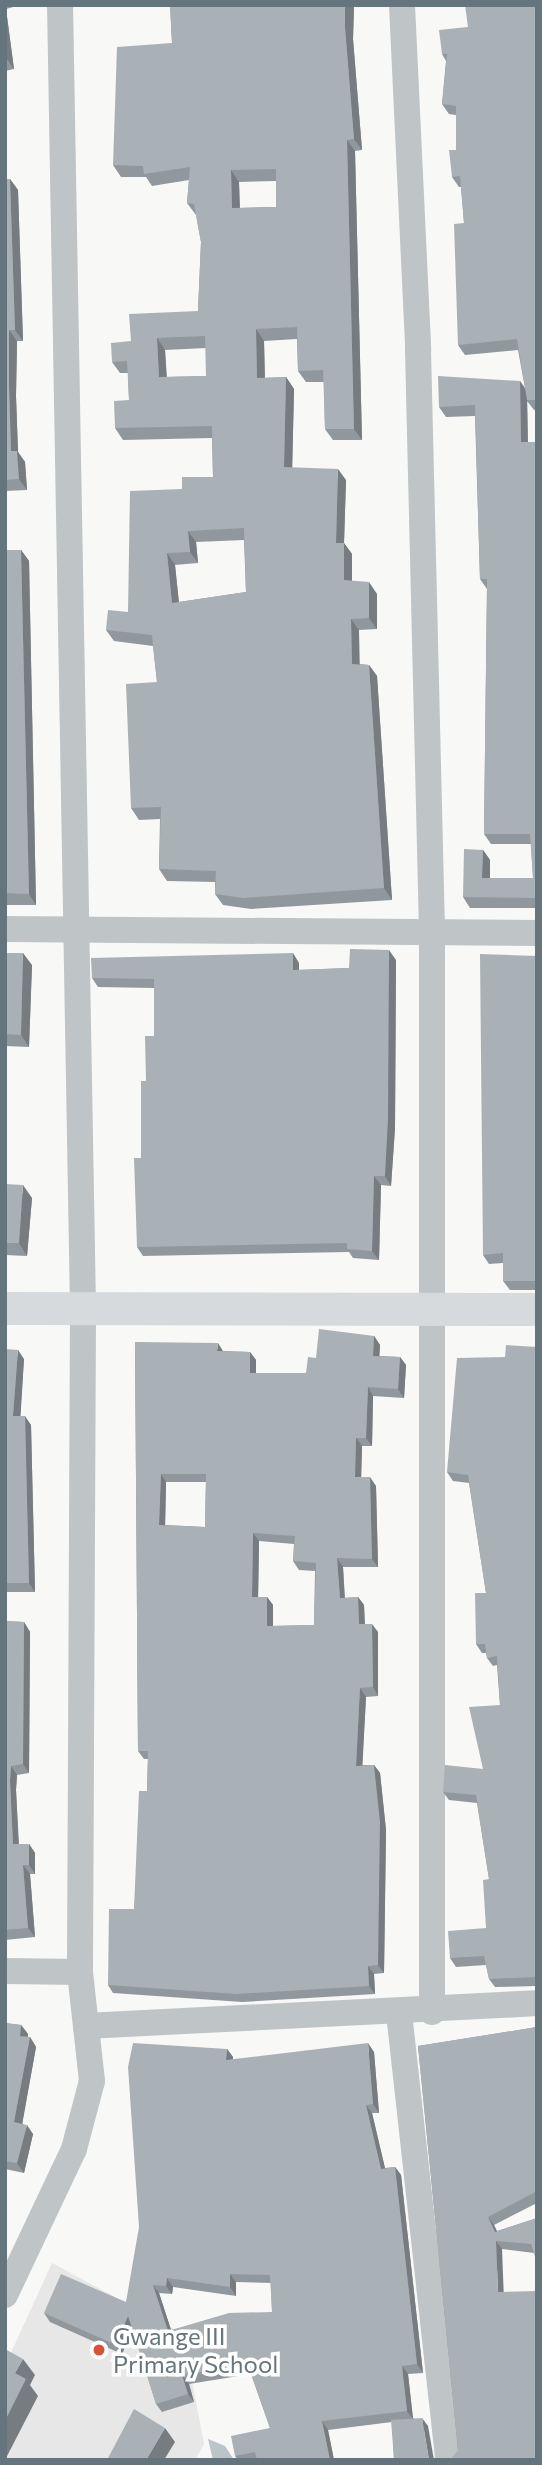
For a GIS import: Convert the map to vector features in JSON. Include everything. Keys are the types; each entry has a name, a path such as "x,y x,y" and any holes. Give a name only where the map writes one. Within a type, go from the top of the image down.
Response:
{"main road":[{"path":"5,1308 537,1308"}],"street":[{"path":"5,2295 74,2149 92,2081 80,1972 83,1308 60,5"},
{"path":"402,5 418,350 432,932 432,2012"},
{"path":"5,929 537,933"},
{"path":"5,1971 80,1972"},
{"path":"86,2026 432,2012 537,2003"},
{"path":"400,2013 448,2460"}],"shaded area":[{"name":"Gwange III Primary School","path":"52,2263 183,2334 204,2444 195,2460 5,2460 5,2366"},
{"path":"208,2439 225,2446 234,2460 213,2460"}],"building":[{"path":"170,5 345,5 354,139 347,140 354,429 325,429 323,370 298,371 297,327 256,329 257,378 286,377 284,467 338,469 336,543 344,543 344,580 369,582 369,618 351,619 352,664 369,665 384,888 243,898 215,894 216,871 159,869 161,807 131,808 126,684 157,682 152,635 106,630 108,610 128,612 130,491 182,489 182,477 213,477 212,426 115,428 114,401 129,400 127,361 112,362 111,343 131,341 129,314 198,311 201,242 194,204 187,203 190,167 144,174 143,166 113,165 117,47 172,43","holes":["276,169 276,207 232,208 231,170","205,336 206,376 159,377 157,338","244,528 246,592 172,603 167,553 190,552 188,531"]},
{"path":"465,5 537,5 537,400 527,400 517,339 458,345 454,224 464,223 460,176 452,177 449,150 456,150 456,106 442,104 447,54 442,54 439,30 468,27"},
{"path":"5,179 10,179 15,330 9,330 11,451 17,451 19,479 5,480"},
{"path":"438,376 520,381 521,442 537,442 537,898 463,897 464,849 483,850 482,878 533,878 530,834 484,834 487,579 480,579 475,405 439,407"},
{"path":"5,550 21,550 29,894 5,893"},
{"path":"350,949 389,950 385,1176 374,1176 372,1251 347,1249 347,1243 137,1247 134,1158 141,1158 141,1081 146,1081 145,1036 154,1036 154,979 92,978 91,958 293,953 293,970 349,968"},
{"path":"5,953 23,953 21,1035 5,1034"},
{"path":"480,954 537,956 537,1281 503,1281 503,1253 483,1255"},
{"path":"5,1184 23,1185 19,1243 5,1243"},
{"path":"319,1329 374,1336 373,1356 400,1357 398,1389 368,1387 366,1438 356,1438 355,1477 370,1477 372,1559 337,1558 340,1598 358,1597 359,1624 372,1624 373,1687 360,1688 356,1766 374,1765 380,1822 378,1965 368,1966 369,1986 236,1994 108,1985 109,1909 134,1909 139,1791 147,1791 148,1751 138,1751 135,1342 218,1343 217,1351 250,1352 250,1373 306,1373 308,1357 316,1358","holes":["161,1474 206,1474 205,1527 159,1525","253,1533 295,1536 293,1561 316,1563 314,1625 267,1626 267,1597 252,1597"]},
{"path":"506,1345 537,1347 537,1970 536,1977 489,1979 484,1956 450,1958 448,1931 486,1928 483,1880 489,1879 476,1795 443,1792 445,1765 483,1769 469,1707 500,1705 497,1656 487,1658 485,1644 476,1644 475,1593 486,1593 468,1475 447,1472 457,1358 505,1357"},
{"path":"5,1349 18,1350 13,1416 25,1416 29,1583 5,1583"},
{"path":"5,1621 24,1622 23,1764 11,1766 10,1781 13,1844 29,1844 29,1865 23,1865 28,1928 5,1930"},
{"path":"5,2023 21,2025 20,2036 30,2037 14,2122 27,2125 17,2163 5,2161"},
{"path":"537,2027 537,2191 488,2217 495,2232 537,2218 537,2263 531,2244 496,2241 498,2292 537,2291 537,2460 450,2460 458,2450 418,2046"},
{"path":"133,2043 227,2049 226,2060 368,2043 373,2104 366,2105 381,2169 395,2167 417,2364 402,2366 407,2411 322,2421 330,2460 257,2460 255,2452 235,2456 231,2436 270,2428 248,2365 182,2375 188,2394 156,2404 128,2316 116,2345 44,2313 61,2274 126,2302 139,2227 128,2067","holes":["230,2274 270,2275 272,2312 229,2313 168,2331 153,2285 166,2286 167,2278 230,2287"]},
{"path":"5,2349 23,2359 15,2373 26,2379 5,2421"},
{"path":"134,2409 165,2428 146,2460 107,2460"},
{"path":"422,2418 429,2460 389,2460 394,2459 391,2420"}],"place":[{"name":"Gwange III Primary School","path":"99,2350"}]}
